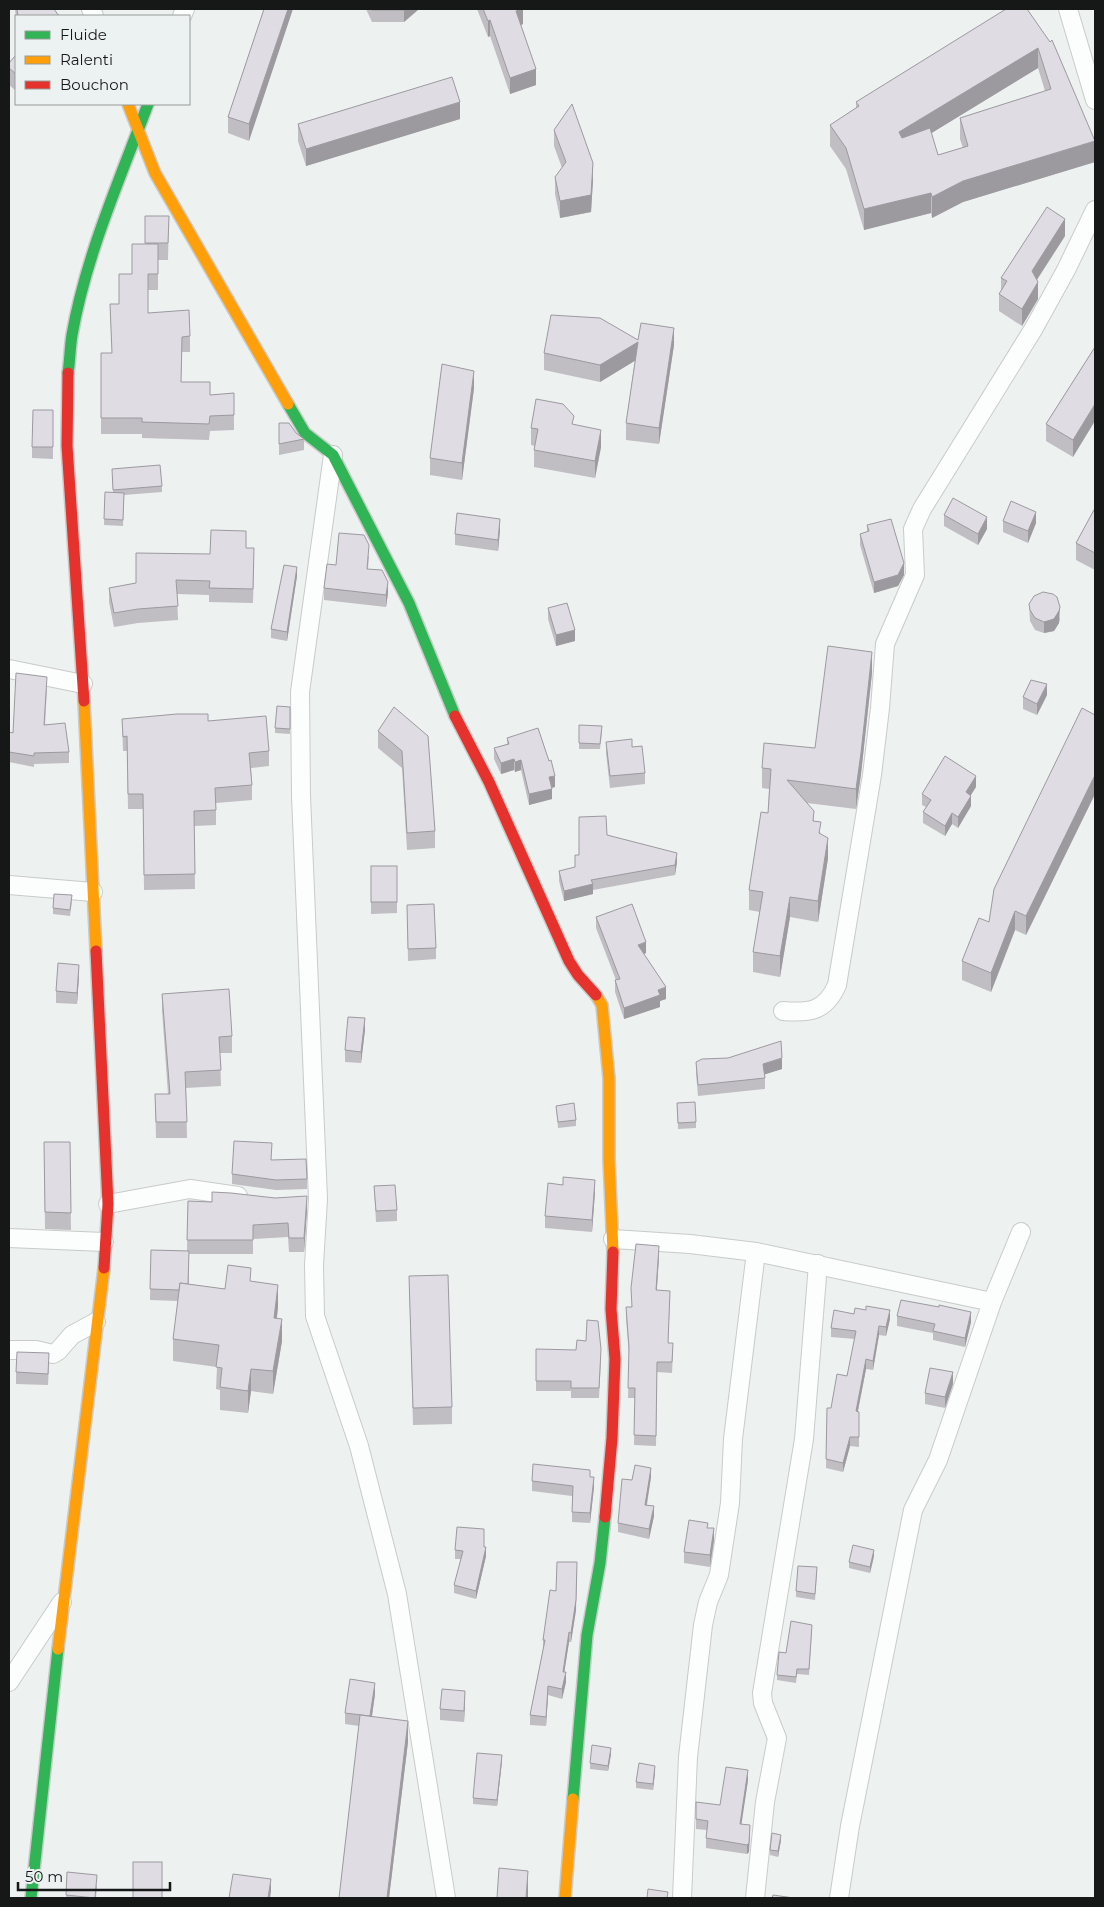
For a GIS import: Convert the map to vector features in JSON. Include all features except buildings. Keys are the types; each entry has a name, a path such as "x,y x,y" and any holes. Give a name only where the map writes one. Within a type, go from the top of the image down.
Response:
{"street":[{"path":"1068,9 1095,100"},
{"path":"128,105 155,173 305,433 333,455 409,603 448,702 489,782 569,961 578,975 594,991 602,1005 609,1078 612,1239 611,1309 615,1359 612,1438 600,1563 587,1635 565,1898"},
{"path":"31,1898 40,1804 96,1322 103,1279 108,1204 83,684 67,446 67,386 72,335 83,288 98,238 148,105"},
{"path":"783,1011 811,1012 832,998 837,986 872,775 885,644 914,575 913,529 922,509 1034,328 1066,270 1095,210"},
{"path":"333,455 300,692 310,1199 315,1316 360,1446 397,1594 446,1898"},
{"path":"9,669 83,684"},
{"path":"9,885 92,892"},
{"path":"108,1204 190,1189 257,1198"},
{"path":"839,1898 850,1826 913,1510 938,1460 992,1302 1021,1232"},
{"path":"9,1238 104,1242"},
{"path":"612,1239 690,1244 756,1252 992,1302"},
{"path":"682,1898 688,1757 702,1634 708,1602 719,1575 727,1521 733,1439 756,1252"},
{"path":"755,1898 762,1821 777,1738 763,1703 762,1693 804,1439 818,1264"},
{"path":"9,1350 36,1350 53,1354 72,1336 96,1322"},
{"path":"9,1682 65,1598"}],"traffic: fast":[{"path":"68,373 72,335 86,276 105,218 148,105"},
{"path":"288,404 305,433 333,455 409,603 455,716"},
{"path":"573,1799 587,1635 600,1563 605,1517"},
{"path":"31,1898 58,1649"}],"traffic: slow":[{"path":"128,105 155,173 288,404"},
{"path":"84,701 96,951"},
{"path":"596,995 602,1005 609,1078 609,1159 613,1252"},
{"path":"58,1649 104,1268"},
{"path":"565,1898 573,1799"}],"traffic: jam":[{"path":"68,373 67,446 84,701"},
{"path":"455,716 489,782 569,961 578,975 596,995"},
{"path":"96,951 108,1204 104,1268"},
{"path":"605,1517 612,1438 615,1359 611,1309 613,1252"}]}
